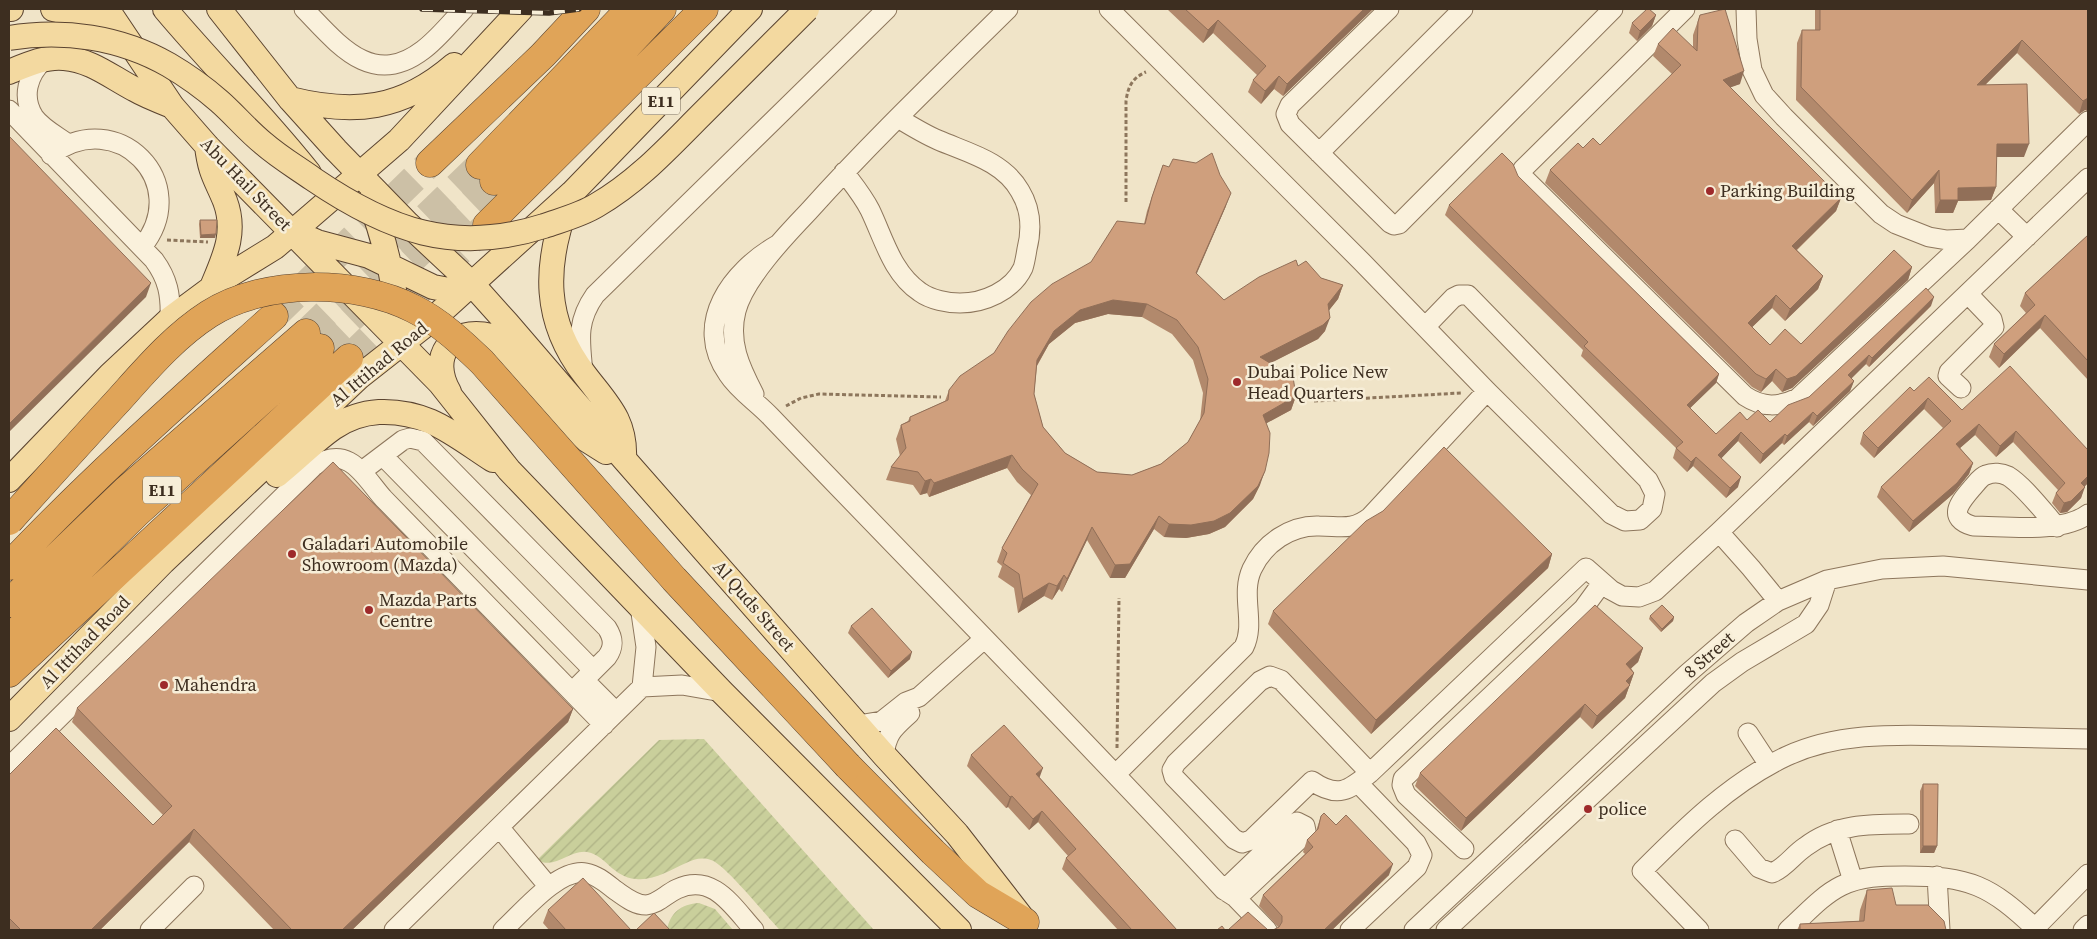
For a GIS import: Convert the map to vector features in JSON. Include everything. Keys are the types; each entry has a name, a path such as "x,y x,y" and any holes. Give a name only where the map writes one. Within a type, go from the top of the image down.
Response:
{"highway":[{"path":"430,163 543,55 586,9"},
{"path":"630,9 487,173 597,78 662,9"},
{"path":"487,225 704,9"},
{"path":"9,521 144,372 175,342 209,314 244,298 289,288 329,287 372,294 413,308 449,332 482,362 674,579 848,766 978,894 1029,926"},
{"path":"9,566 45,528 123,453 274,316"},
{"name":"E11","path":"9,603 62,549 140,477 313,340 9,639"},
{"path":"9,673 349,358"}],"main road":[{"path":"53,9 67,11 89,20 128,40"},
{"name":"Abu Hail Street","path":"107,9 172,106 267,209 293,232 401,345"},
{"path":"165,9 194,44 265,120 314,179"},
{"path":"290,99 320,107 355,108 387,104 415,92 442,76 520,9"},
{"path":"9,480 110,375 170,319 244,265 267,253 399,140 520,9"},
{"name":"Al Ittihad Road","path":"9,719 163,562 359,377 401,345 472,284 572,193 750,9"},
{"path":"9,38 50,34 76,35 133,49 167,64 195,82 218,100 262,142 287,162 331,192 360,208 390,223 423,233 457,239 491,238 527,231 562,220 594,207 627,186 654,162 807,9"},
{"path":"220,11 290,99 359,175 472,284"},
{"path":"9,72 44,60 63,57 83,61 100,68 133,89 172,106"},
{"path":"207,146 211,169 225,200 231,227 227,251 212,287"},
{"path":"359,175 377,219 390,264 397,304 401,345 451,396 509,470 722,692 959,930"},
{"path":"451,396 442,380 441,368 443,353 450,342 464,334 477,333 491,336 587,440 598,448 624,459 625,445 617,417 583,373 566,347 553,309 551,289 555,249 572,193"},
{"path":"293,232 317,242 363,254 390,264 441,289 448,290 472,284"},
{"name":"Al Quds Street","path":"472,284 884,755 956,834 997,883 1029,926"},
{"path":"163,562 184,552 202,539 334,427 357,416 397,412 416,415 435,423 509,470"}],"street":[{"path":"304,9 355,58 372,64 391,64 408,60 424,49 464,9"},
{"path":"583,373 580,332 582,319 595,295 887,9"},
{"path":"1008,9 844,172 777,245 743,294 736,311 733,344 739,366 766,412 984,640 1116,774 1229,894 1267,930"},
{"path":"1109,9 1487,391 1611,514 1625,521 1640,520 1652,509 1655,494 1648,480 1472,298 1464,294 1459,295 1425,328"},
{"path":"1388,9 1288,109 1286,114 1290,124 1394,225 1399,224 1613,9"},
{"path":"1319,153 1463,9"},
{"path":"1684,9 1521,173 1745,396 1756,403 1771,406 1785,404 1798,398 1968,239 2088,122"},
{"path":"1746,9 1747,38 1752,70 1764,95 1784,117 1881,214 1896,224 1929,237 1947,240 1968,239"},
{"path":"44,60 34,68 28,84 28,101 34,116 46,129 68,144"},
{"path":"9,110 51,155 145,243 167,281 171,299 170,319"},
{"path":"844,172 869,208 889,255 902,276 921,293 949,303 975,303 1001,292 1012,283 1023,268 1029,240 1030,216 1020,190 1004,172 982,157 937,140 898,118"},
{"path":"51,155 68,144 84,139 101,138 125,146 144,161 153,175 160,207 156,224 145,243"},
{"path":"1350,930 1417,867 1422,855 1416,843 1364,778 1281,680 1270,676 1260,681 1176,763 1172,770 1174,777 1234,839 1242,843 1251,840 1312,781 1328,790 1336,791 1352,788 1364,778 1586,568 1602,583 1622,596 1639,597 1655,591 2088,178"},
{"path":"1998,209 2027,237"},
{"path":"1961,388 1950,377 1949,372 1994,327 1992,319 1968,294"},
{"path":"1116,774 1244,648 1249,628 1246,585 1256,562 1271,543 1285,534 1300,528 1317,525 1347,528 1360,525 1370,517 1487,391"},
{"path":"362,471 403,440 410,438 423,441 608,628 612,635 611,651 583,681"},
{"path":"383,456 583,681 610,718"},
{"path":"9,767 314,466 323,460 333,458 353,463 362,471 383,498 583,681"},
{"path":"2058,527 2014,480 1999,473 1984,476 1958,503 1957,511 1960,518 1966,524 1973,526 2058,527 2088,514"},
{"path":"1719,532 1778,601"},
{"name":"8 Street","path":"1414,930 1716,648 1746,623 1778,601 1827,580 1864,571 1914,566 1943,566 2088,580"},
{"path":"1446,930 1720,677 1806,624 1819,605 1827,580"},
{"path":"1464,850 1406,795 1402,785 1403,779 1597,608 1602,583"},
{"path":"394,930 642,687 646,646 640,606"},
{"path":"858,725 882,721 906,702 919,697 984,640"},
{"path":"642,687 682,685 722,692"},
{"path":"884,755 891,731 914,710 919,697"},
{"path":"1748,733 1769,765"},
{"path":"1699,930 1642,871 1703,813 1769,765 1789,755 1824,744 1874,736 2088,739"},
{"path":"1559,793 1576,809"},
{"path":"1735,840 1759,868 1764,872 1772,873 1783,868 1806,846 1836,830 1854,825 1909,824"},
{"path":"499,827 549,887"},
{"path":"1836,830 1853,881"},
{"path":"503,930 559,878 579,872 596,876 632,901 646,905 654,903 677,889 687,886 705,886 721,893 754,930"},
{"path":"1788,930 1825,897 1853,881 1884,876 1938,876 1975,884 2008,905 2027,927 2088,874"},
{"path":"1938,876 1940,930"},
{"path":"150,930 194,886"},
{"path":"2083,930 2088,925"}],"path":[{"path":"1126,202 1126,101 1129,85 1139,75 1152,69 1167,68"},
{"path":"145,243 217,242"},
{"path":"1314,401 1487,391"},
{"path":"766,412 802,398 819,394 941,397"},
{"path":"1116,774 1119,598"}],"green space":[{"path":"704,739 874,930 780,930 726,871 708,859 692,860 662,874 643,879 636,879 621,874 599,857 587,852 580,852 550,863 537,860 659,740"},
{"path":"699,903 715,909 733,930 667,930 668,924 677,910 687,905"}],"building":[{"path":"1185,9 1364,9 1287,84 1279,76 1265,91 1253,80 1266,66 1218,20 1208,30"},
{"path":"1647,9 1656,15 1640,31 1632,23"},
{"path":"1725,9 1744,71 1723,80 1841,198 1792,246 1823,276 1790,309 1776,295 1748,323 1770,345 1785,329 1801,344 1894,250 1912,267 1796,376 1787,379 1776,369 1766,379 1756,374 1550,170 1578,143 1583,148 1593,138 1600,145 1681,65 1658,44 1673,28 1697,51 1700,15"},
{"path":"1820,9 2088,9 2088,98 2083,101 2022,40 1977,85 2027,84 2029,144 1997,144 1996,187 1958,188 1958,200 1940,200 1939,170 1912,200 1801,87 1802,30 1820,30"},
{"path":"9,136 151,283 9,424"},
{"name":"Dubai Police New Head Quarters","path":"1212,153 1220,175 1231,193 1196,273 1224,300 1259,277 1296,260 1298,266 1306,261 1321,278 1343,285 1328,304 1330,318 1323,325 1260,357 1293,377 1296,396 1263,415 1270,433 1269,453 1265,471 1258,486 1230,513 1214,521 1191,525 1169,524 1159,516 1130,564 1115,565 1092,527 1067,579 1064,575 1057,586 1049,583 1023,599 1019,574 1003,563 1007,553 1002,548 1038,484 1022,469 1012,455 934,483 931,479 925,481 918,472 891,467 906,448 901,425 910,421 910,417 948,400 949,390 960,376 994,353 1008,331 1031,302 1052,284 1091,262 1117,221 1145,224 1163,165 1169,167 1173,159 1196,163","holes":["1113,300 1147,304 1177,320 1198,347 1208,379 1204,413 1188,442 1161,464 1132,475 1097,472 1065,453 1043,427 1034,394 1037,360 1054,331 1080,310"]},
{"path":"1502,153 1513,164 1518,176 1719,374 1687,405 1716,434 1740,412 1747,420 1758,410 1770,422 1788,405 1809,397 1926,288 1934,297 1872,358 1869,355 1848,375 1854,381 1817,416 1813,412 1787,436 1785,434 1763,454 1741,432 1718,455 1741,477 1730,488 1696,457 1691,462 1676,448 1683,442 1584,346 1588,342 1449,205"},
{"path":"200,220 217,220 216,234 201,235"},
{"path":"2088,235 2088,361 2045,315 2004,354 1994,344 2035,305 2025,293"},
{"path":"2010,366 2088,450 2088,476 2081,483 2085,487 2071,501 2064,503 2056,493 2065,483 2016,431 2000,446 1979,424 1956,444 1973,463 1957,483 1913,521 1881,487 1951,421 1928,398 1878,448 1863,433 1910,387 1914,391 1929,377 1962,410"},
{"path":"1444,447 1552,554 1376,720 1273,611 1366,521 1383,511"},
{"path":"333,462 573,709 342,930 292,930 194,829 91,930 21,930 9,918 9,775 56,728 153,825 172,806 77,708"},
{"path":"1595,605 1643,648 1626,664 1634,673 1626,681 1630,685 1597,716 1585,704 1466,818 1420,773"},
{"path":"1662,605 1674,617 1662,629 1650,616"},
{"path":"872,608 912,652 891,671 851,626"},
{"path":"1004,725 1043,768 1036,774 1177,930 1132,930 1066,858 1076,849 1042,811 1033,819 971,755"},
{"path":"1923,784 1938,784 1937,846 1923,846"},
{"path":"1324,813 1336,825 1346,815 1393,864 1324,930 1273,930 1279,927 1282,922 1282,916 1263,895 1313,847 1307,840 1318,829 1321,816"},
{"path":"583,878 631,930 566,930 548,910"},
{"path":"1892,888 1896,905 1928,905 1944,921 1946,930 1800,930 1800,924 1864,921 1867,890"},
{"path":"1248,912 1268,930 1228,930"},
{"path":"654,913 670,930 636,930"},
{"path":"1222,926 1225,930 1217,930"}],"tunnel":[{"path":"274,316 430,163"},
{"path":"306,333 480,165"},
{"path":"320,348 494,181"},
{"path":"349,358 487,225"}],"railway":[{"path":"422,9 549,13 579,9"}],"place":[{"name":"Parking Building","path":"1710,191"},
{"name":"Dubai Police New Head Quarters","path":"1237,382"},
{"name":"Galadari Automobile Showroom (Mazda)","path":"292,554"},
{"name":"Mazda Parts Centre","path":"369,610"},
{"name":"Mahendra","path":"164,685"},
{"name":"police","path":"1588,809"}]}
